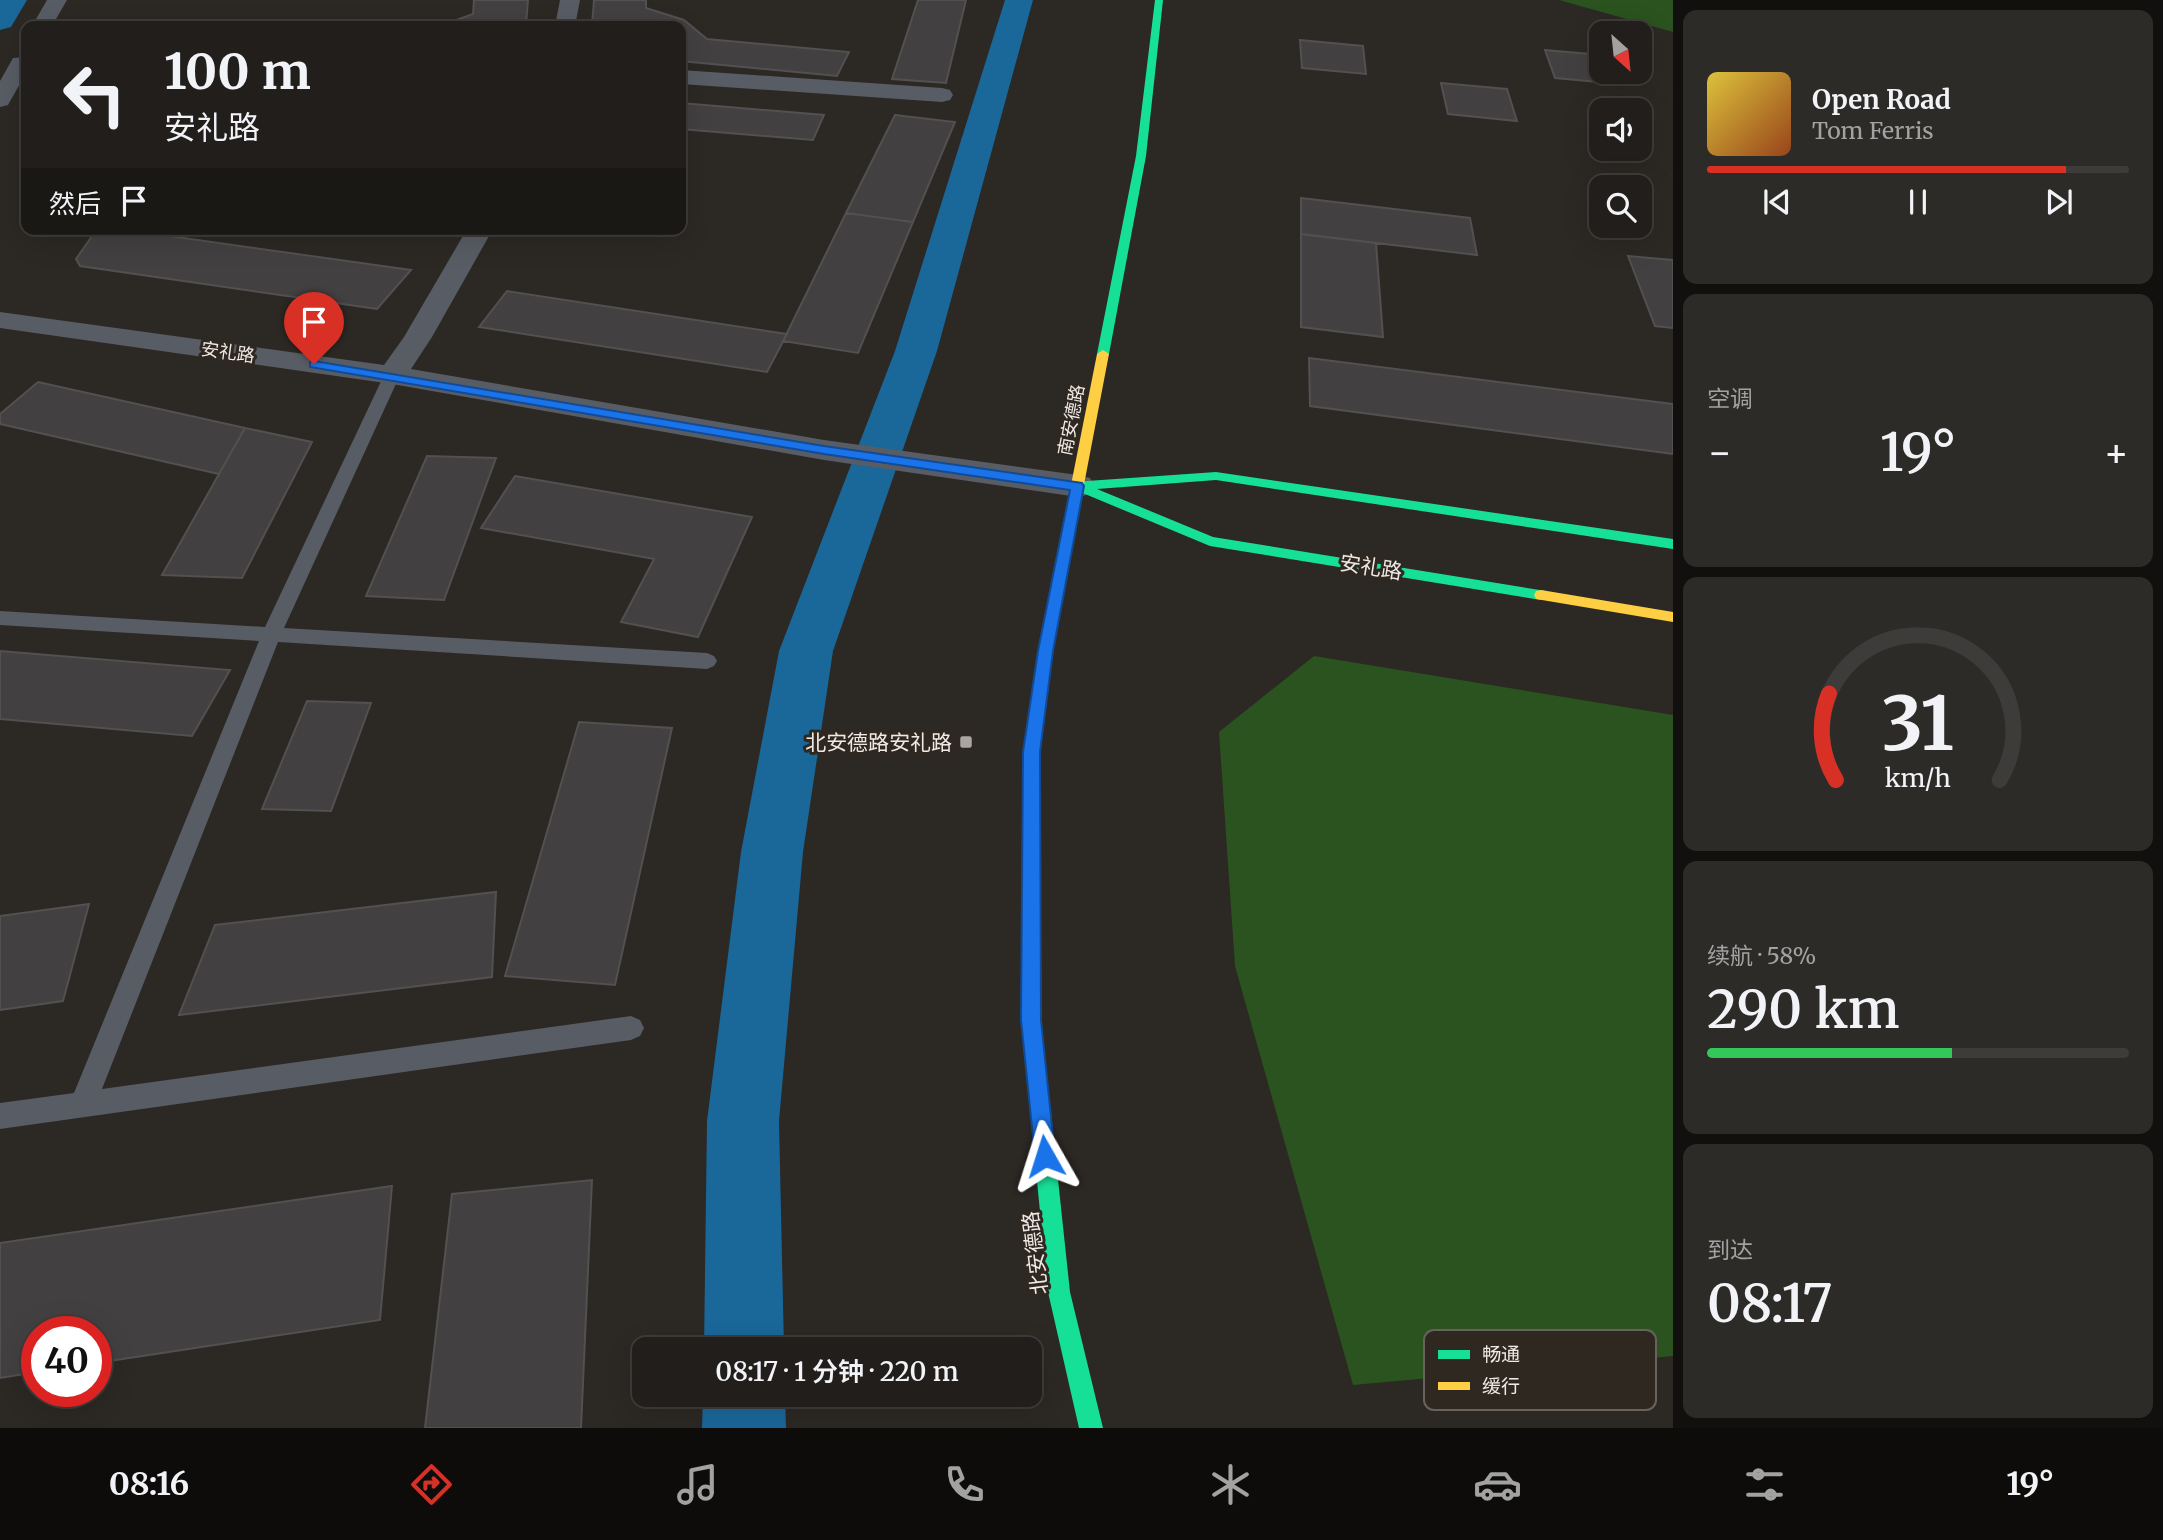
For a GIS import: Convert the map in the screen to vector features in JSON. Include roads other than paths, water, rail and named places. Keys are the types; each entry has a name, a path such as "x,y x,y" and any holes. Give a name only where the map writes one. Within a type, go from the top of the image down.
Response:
{"street":[{"path":"44,21 57,0"},
{"path":"566,21 570,0"},
{"name":"南安德路","path":"1077,486 1158,0"},
{"path":"0,100 18,61"},
{"path":"686,77 942,95"},
{"path":"392,376 418,337 477,235"},
{"name":"安礼路","path":"0,320 392,376 934,467 1077,486 1216,476 1673,544"},
{"name":"安礼路","path":"1077,486 1210,541 1673,617"},
{"name":"北安德路","path":"1077,486 1045,651 1032,752 1031,1020 1059,1292 1091,1428"}],"lane":[{"path":"83,1104 271,635 392,376"},
{"path":"0,618 707,661"},
{"path":"0,1116 631,1028"}],"waterway":[{"path":"0,21 13,0"},
{"path":"744,1337 743,1121 772,852 806,651 916,351 1019,0"},
{"path":"744,1407 744,1428"}],"place":[{"name":"北安德路安礼路","path":"966,742"}]}
